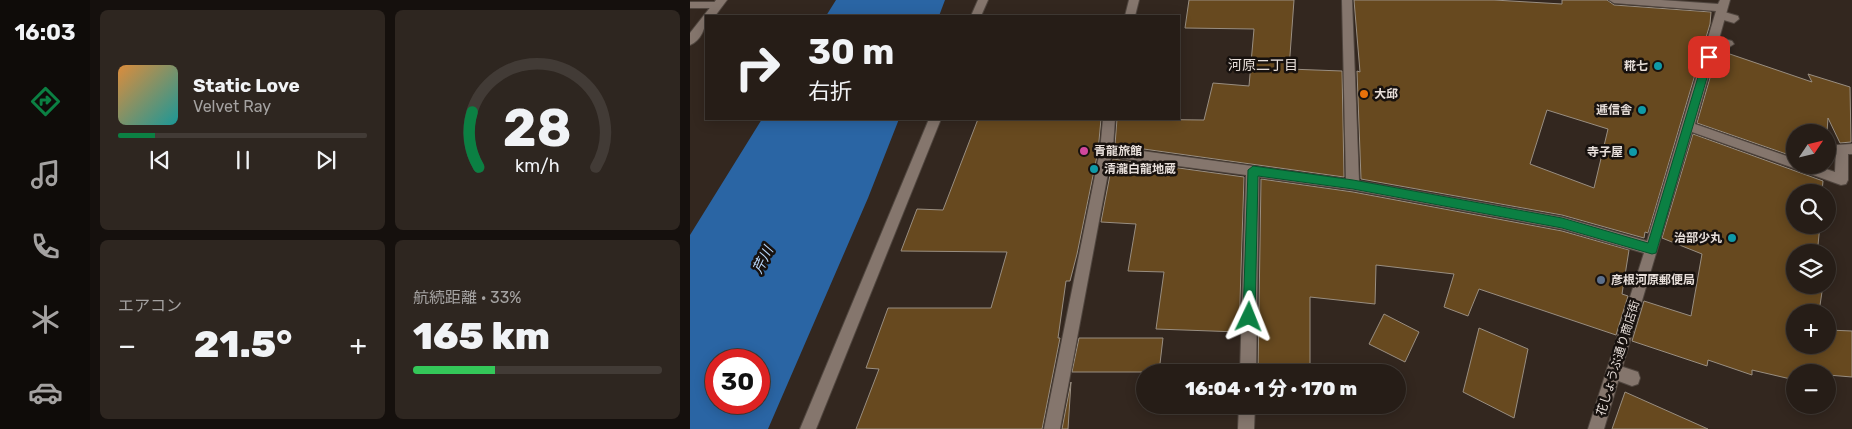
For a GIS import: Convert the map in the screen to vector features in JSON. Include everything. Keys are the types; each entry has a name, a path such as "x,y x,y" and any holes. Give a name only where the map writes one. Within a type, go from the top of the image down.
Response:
{"street":[{"path":"976,15 983,0"},
{"path":"1130,15 1134,0"},
{"path":"1347,0 1347,61 1353,185"},
{"path":"1614,0 1723,8 1734,19"},
{"path":"690,5 720,2"},
{"path":"710,15 720,2"},
{"name":"花しょうぶ通り商店街","path":"1596,429 1652,249 1723,8"},
{"path":"690,41 705,21"},
{"path":"1714,40 1728,44"},
{"path":"808,429 935,120"},
{"path":"1052,429 1106,151 1109,120"},
{"path":"1688,126 1786,161"},
{"path":"1824,174 1841,180 1842,148 1852,149"},
{"path":"1106,151 1353,185 1562,223 1652,249"},
{"path":"1248,364 1253,170"},
{"path":"1614,372 1632,378"},
{"path":"1246,429 1247,414"}],"water":[{"path":"836,0 945,0 939,15 827,15"},
{"name":"芹川","path":"761,120 899,120 868,198 768,429 690,429 690,235"}],"building":[{"path":"1189,0 1294,0 1289,69 1342,71 1344,177 1115,145 1117,120 1204,120 1213,83 1249,86 1254,29 1185,28"},
{"path":"1354,0 1494,0 1562,4 1562,0 1607,0 1614,5 1711,12 1710,24 1648,233 1645,232 1644,238 1562,215 1361,179 1357,71 1360,72","holes":["1547,110 1608,129 1594,188 1530,164"]},
{"path":"1718,50 1812,82 1808,74 1850,87 1851,142 1840,143 1836,135 1836,124 1831,124 1828,118 1828,124 1786,124 1786,154 1697,123"},
{"path":"978,120 1101,120 1098,151 1077,254 1070,281 1066,281 1058,338 1060,338 1042,429 856,429 879,369 866,368 888,308 991,308 1007,252 901,251 917,209 943,210"},
{"path":"1693,134 1786,168 1786,174 1804,174 1823,181 1823,184 1786,184 1786,234 1819,234 1818,244 1786,244 1786,294 1822,294 1820,304 1786,304 1786,354 1836,354 1836,330 1852,331 1852,377 1836,376 1836,364 1786,364 1786,378 1752,370 1752,375 1708,360 1707,366 1632,341 1644,301 1691,316 1702,254 1662,238"},
{"path":"1113,159 1244,177 1239,332 1156,329 1164,272 1128,271 1136,224 1101,222"},
{"path":"1261,179 1353,192 1562,231 1629,250 1622,294 1628,296 1616,335 1479,289 1468,316 1444,307 1454,274 1376,265 1375,304 1310,297 1310,364 1258,364"},
{"path":"1384,314 1419,332 1405,362 1369,344"},
{"path":"1479,328 1528,349 1514,418 1463,392"},
{"path":"1079,338 1163,338 1160,364 1136,364 1136,372 1072,372"},
{"path":"1071,382 1068,429 1062,429"},
{"path":"1625,392 1708,429 1612,429"}],"place":[{"name":"糀七","path":"1658,66"},
{"name":"大邱","path":"1364,94"},
{"name":"逓信舎","path":"1642,110"},
{"name":"青龍旅館","path":"1084,151"},
{"name":"寺子屋","path":"1633,152"},
{"name":"清瀧白龍地蔵","path":"1094,169"},
{"name":"治部少丸","path":"1732,238"},
{"name":"彦根河原郵便局","path":"1601,280"}],"district":[{"name":"河原二丁目","path":"1263,65"}],"route":[{"path":"1249,317 1253,170 1353,185 1562,223 1652,249 1709,57"}]}
